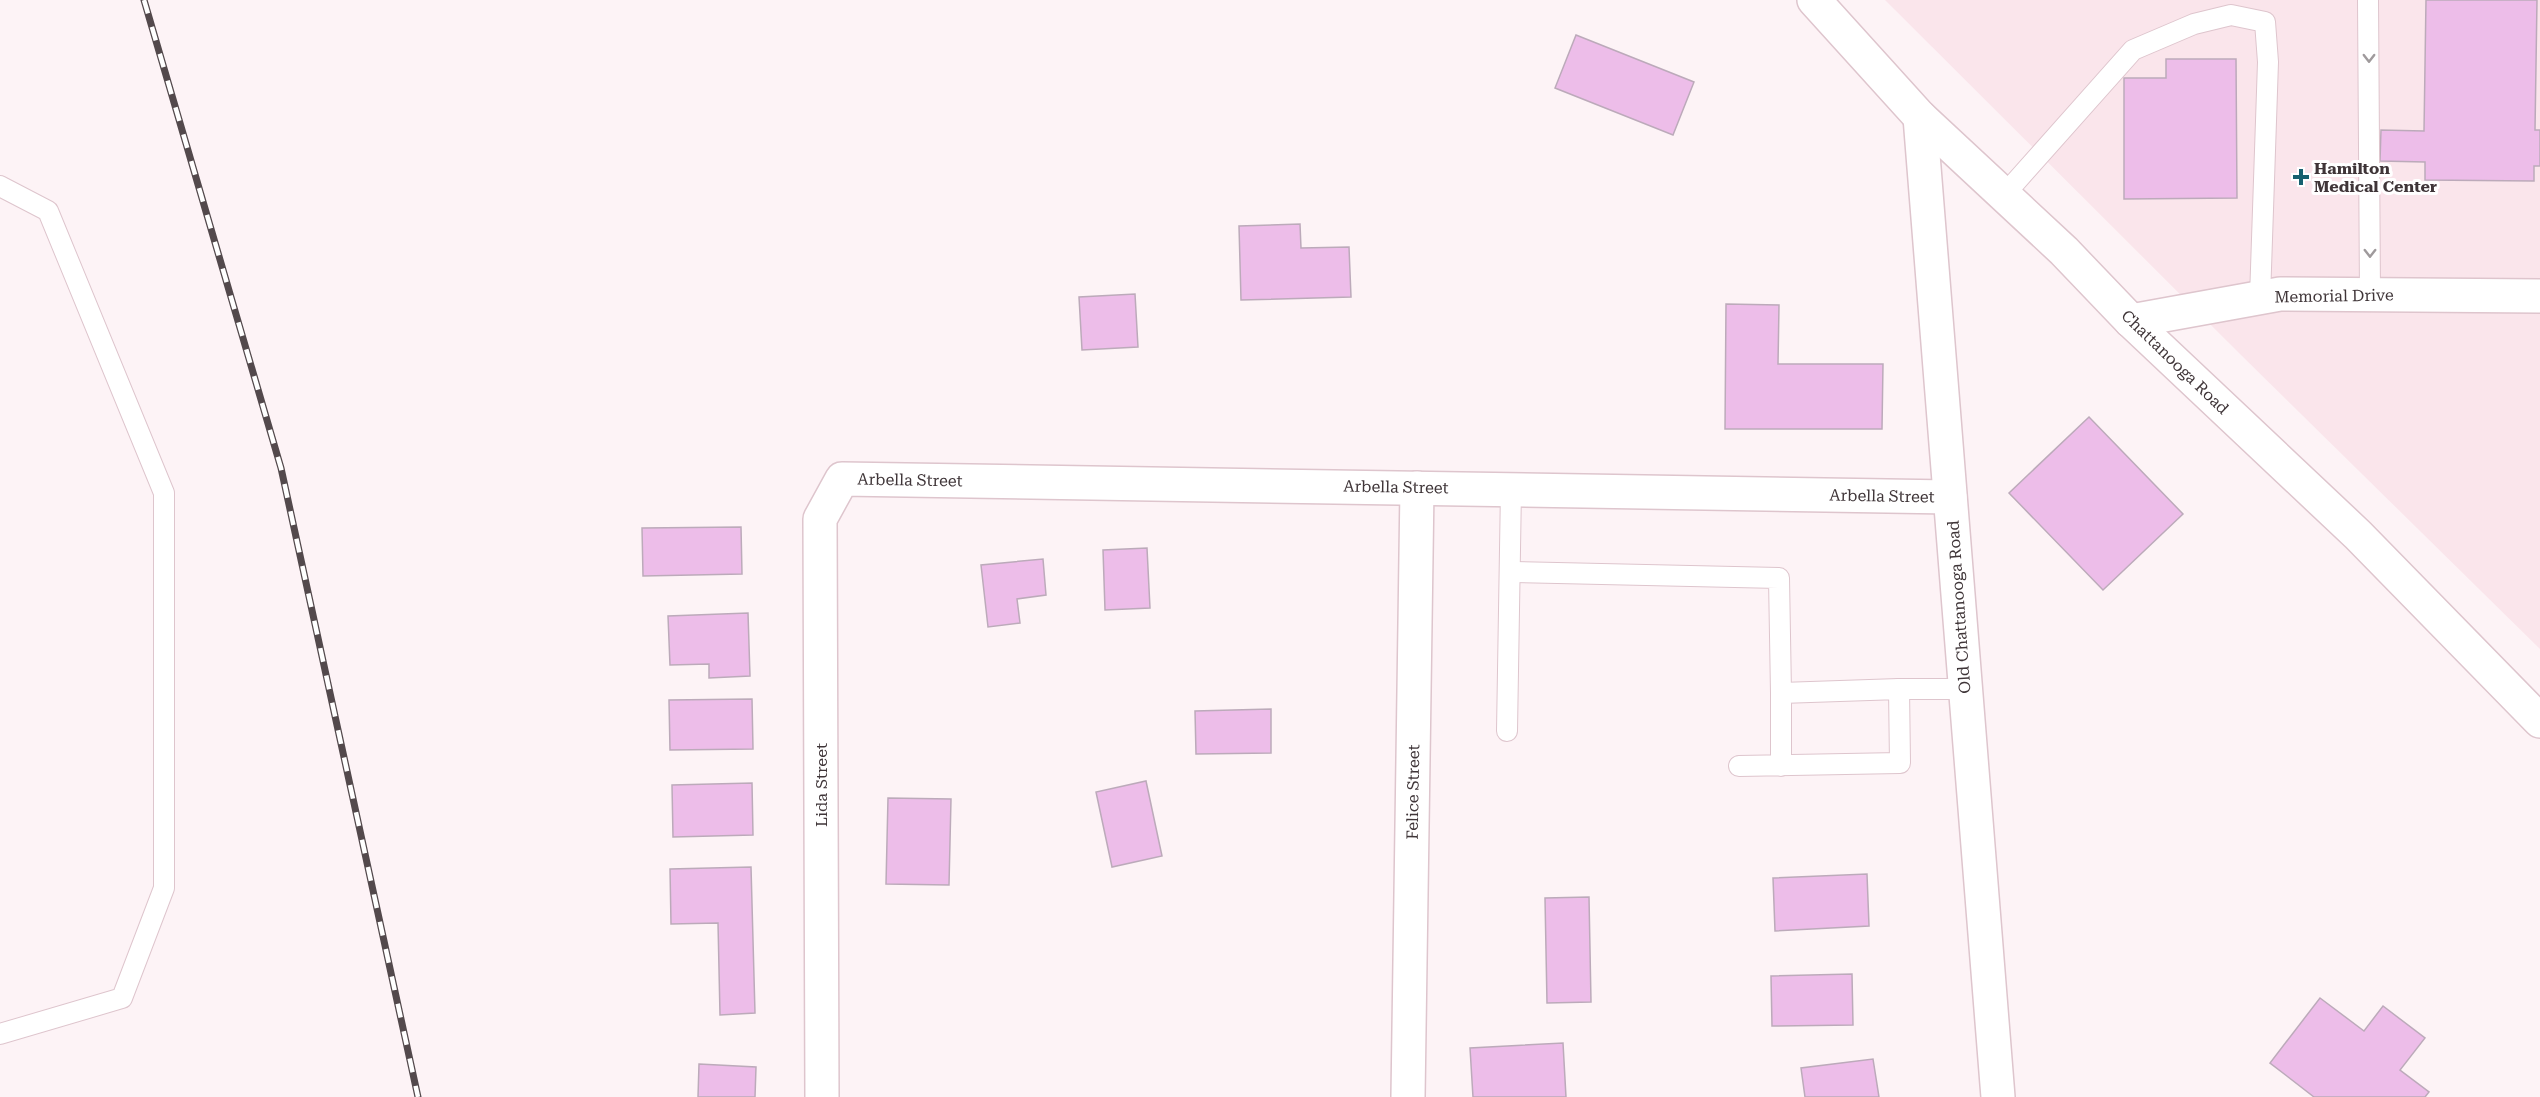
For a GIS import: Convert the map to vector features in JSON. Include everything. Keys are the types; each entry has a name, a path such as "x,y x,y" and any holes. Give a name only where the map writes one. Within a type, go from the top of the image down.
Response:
{"street":[{"name":"Chattanooga Road","path":"1814,0 1920,117 2064,251 2131,321 2358,535 2540,721"},
{"name":"Old Chattanooga Road","path":"1920,117 1998,1097"},
{"name":"Memorial Drive","path":"2131,321 2280,294 2540,296"},
{"name":"Arbella Street","path":"842,479 1950,497"},
{"name":"Lida Street","path":"822,1097 820,519 842,479"},
{"name":"Felice Street","path":"1408,1097 1417,488"}],"lane":[{"path":"2368,0 2370,295"},
{"path":"2004,195 2133,50 2194,24 2231,15 2265,22 2268,62 2260,298"},
{"path":"0,186 48,212 164,493 164,888 123,998 0,1034"},
{"path":"1508,731 1510,489"},
{"path":"1509,572 1779,578 1781,766"},
{"path":"1739,766 1900,763 1899,689"},
{"path":"1781,693 1965,689"}],"shaded area":[{"name":"Hamilton Medical Center","path":"1885,0 2540,0 2540,649 2239,353"}],"building":[{"path":"2426,0 2537,0 2535,130 2540,130 2540,166 2534,166 2534,181 2425,180 2425,162 2380,161 2381,130 2424,131"},
{"path":"1576,35 1694,82 1673,135 1555,88"},
{"path":"2166,59 2236,59 2237,198 2124,199 2124,78 2166,78"},
{"path":"1300,224 1301,248 1349,247 1351,297 1241,300 1239,226"},
{"path":"1135,294 1138,347 1082,350 1079,297"},
{"path":"1726,304 1779,305 1778,364 1883,364 1882,429 1725,429"},
{"path":"2089,417 2183,514 2103,590 2009,493"},
{"path":"741,527 742,574 643,576 642,528"},
{"path":"1147,548 1150,608 1105,610 1103,550"},
{"path":"1043,559 1046,595 1017,599 1020,623 988,627 981,565"},
{"path":"748,613 750,676 709,678 709,664 670,665 668,616"},
{"path":"752,699 753,749 670,750 669,700"},
{"path":"1271,709 1271,753 1196,754 1195,711"},
{"path":"1146,781 1162,856 1112,867 1096,792"},
{"path":"752,783 753,835 673,837 672,785"},
{"path":"888,798 951,799 949,885 886,884"},
{"path":"751,867 755,1013 720,1015 718,923 671,924 670,869"},
{"path":"1867,874 1869,926 1775,931 1773,878"},
{"path":"1589,897 1591,1002 1547,1003 1545,898"},
{"path":"1852,974 1853,1025 1772,1026 1771,976"},
{"path":"2320,998 2364,1031 2383,1006 2425,1038 2400,1070 2429,1092 2425,1097 2314,1097 2270,1063"},
{"path":"1563,1043 1566,1097 1473,1097 1470,1048"},
{"path":"1873,1059 1879,1097 1805,1097 1801,1068"},
{"path":"699,1064 756,1067 755,1097 698,1097"}],"railway":[{"path":"144,0 281,468 418,1097"}],"place":[{"name":"Hamilton Medical Center","path":"2301,177"}]}
